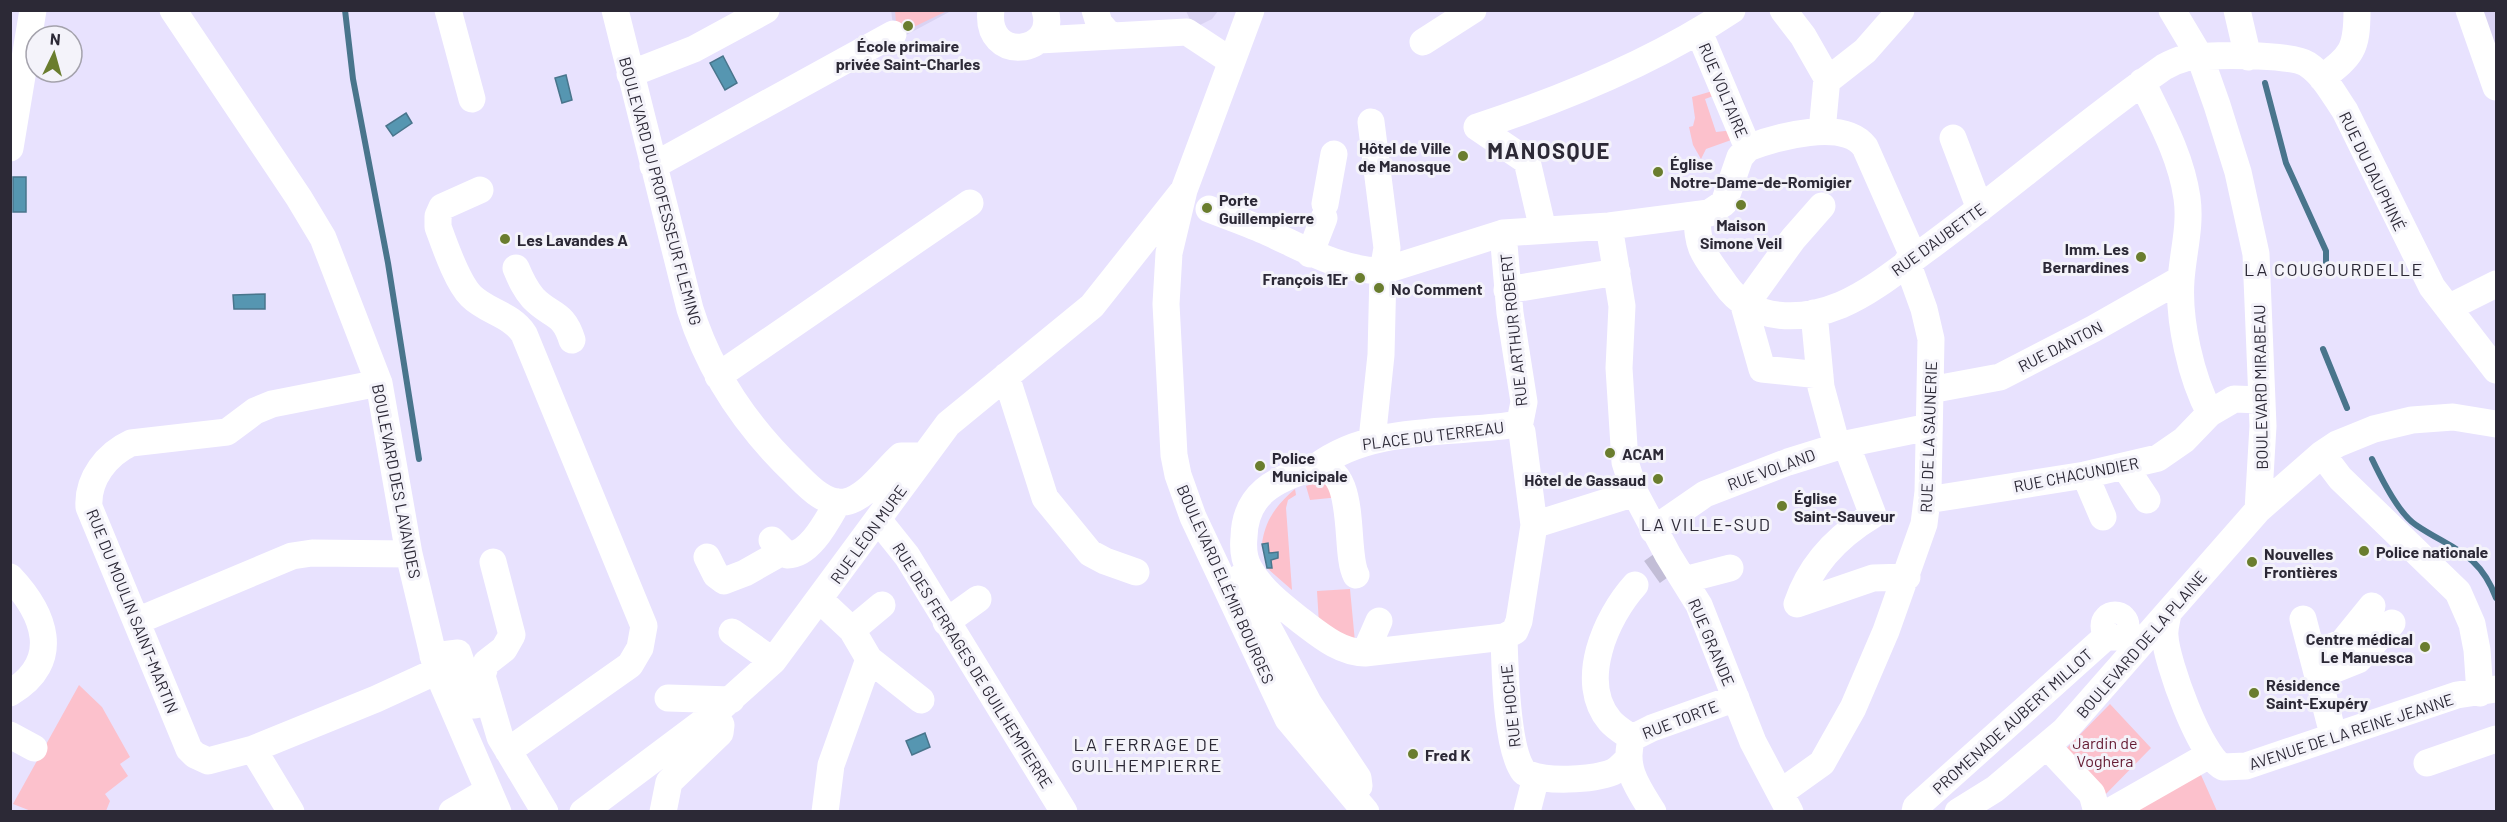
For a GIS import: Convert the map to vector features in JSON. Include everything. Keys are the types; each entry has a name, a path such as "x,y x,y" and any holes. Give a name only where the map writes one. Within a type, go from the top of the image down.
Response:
{"street":[{"path":"10,148 33,10"},
{"name":"BOULEVARD DES LAVANDES","path":"173,10 300,198 323,238 379,383 409,554 435,663 493,801"},
{"path":"447,10 472,99"},
{"name":"BOULEVARD DU PROFESSEUR FLEMING","path":"615,10 690,309 718,376 740,410 776,455 821,495 838,502"},
{"path":"630,74 693,49 766,10"},
{"path":"991,10 991,29 1004,44 1022,48 1049,39 1110,36 1180,21 1231,61"},
{"path":"1046,10 1049,39"},
{"path":"1095,10 1099,23 1110,36"},
{"path":"1169,253 1159,224 1195,202 1231,61 1251,10"},
{"path":"1423,42 1473,10"},
{"path":"1543,231 1527,161 1477,127 1537,108 1596,84 1700,32 1732,10"},
{"path":"1783,10 1803,36 1828,80 1822,131"},
{"path":"1828,80 1865,51 1901,10"},
{"name":"BOULEVARD MIRABEAU","path":"2172,10 2200,57 2238,172 2256,254 2262,400 2262,465 2258,510"},
{"path":"2236,10 2260,57"},
{"path":"2322,78 2347,59 2352,52 2357,34 2357,10"},
{"path":"2469,10 2496,87"},
{"name":"RUE VOLTAIRE","path":"1700,32 1748,148"},
{"path":"653,166 893,34"},
{"name":"RUE DU DAUPHINÉ","path":"2200,57 2260,57 2302,61 2322,78 2345,111 2414,256 2432,287 2496,370"},
{"name":"RUE D'AUBETTE","path":"1697,215 1699,246 1728,288 1744,303 1761,312 1776,315 1814,313 1851,300 1911,260 2142,82 2176,61 2200,57"},
{"path":"2142,82 2175,153 2187,196 2188,234 2181,279 2181,298 2193,375 2210,413"},
{"path":"1371,122 1387,241 1383,271 1381,354 1372,440"},
{"path":"1195,202 1265,231 1310,254 1364,269 1383,271 1503,233 1609,226 1713,211 1723,205 1740,157 1748,148 1822,131 1848,135 1862,143 1911,260"},
{"path":"1953,138 1980,209"},
{"path":"1310,254 1324,211 1334,154"},
{"path":"480,190 442,207 438,216 438,227 465,289 478,302 515,323 524,334 643,617 644,634 640,648 630,665 507,751"},
{"name":"BOULEVARD ELÉMIR BOURGES","path":"1195,202 1169,253 1166,289 1174,455 1178,475 1194,520 1288,719 1363,808"},
{"path":"718,376 970,204"},
{"path":"1820,375 1762,369 1744,303 1793,239 1822,206"},
{"name":"RUE LÉON MURE","path":"583,812 723,707 773,661 879,521 948,424 1092,306 1159,224"},
{"name":"RUE GRANDE","path":"1609,226 1622,306 1619,357 1625,462 1635,493 1653,530 1659,572 1699,605 1753,742 1785,802"},
{"name":"RUE ARTHUR ROBERT","path":"1503,233 1508,290 1524,402 1519,427"},
{"name":"RUE DE LA SAUNERIE","path":"1785,802 1823,776 1826,757 1853,708 1907,577 1924,524 1927,500 1930,390 1929,328 1911,260"},
{"path":"516,268 523,286 535,300 566,323 567,342 533,356"},
{"path":"1508,290 1617,272"},
{"path":"1092,306 1135,278 1143,276 1155,278 1166,289"},
{"name":"RUE DANTON","path":"1930,390 2000,377 2093,329 2181,279"},
{"path":"2448,308 2496,284"},
{"path":"1814,313 1820,375 1841,445 1873,515 1844,534 1828,550 1804,584 1797,604 1874,578 1907,577"},
{"path":"1006,375 1045,498 1090,553 1136,572"},
{"name":"RUE DU MOULIN SAINT-MARTIN","path":"379,383 272,404 255,411 223,434 136,442 123,446 113,454 94,480 89,507 191,752 208,761 253,749 376,699 435,663"},
{"name":"RUE CHACUNDIER","path":"1927,500 2085,475 2124,459 2168,453 2210,413 2234,399 2262,400"},
{"path":"2262,465 2280,466 2322,454 2374,429 2432,417 2453,417 2496,424"},
{"name":"PLACE DU TERREAU","path":"1242,570 1247,514 1256,497 1277,480 1316,467 1333,455 1372,440 1512,425 1519,427 1522,432 1534,525 1518,625 1512,634 1504,637"},
{"name":"RUE VOLAND","path":"1653,530 1705,494 1841,445 1929,427"},
{"path":"2322,454 2340,478 2458,592 2472,624 2491,697"},
{"name":"BOULEVARD DE LA PLAINE","path":"1958,812 1995,789 2048,747 2105,686 2258,510 2322,454"},
{"path":"707,557 716,575 724,580 745,573 777,546 791,556 804,549 838,502 859,496 902,456 924,456"},
{"path":"2124,459 2147,500"},
{"path":"1316,467 1333,474 1344,489 1356,575"},
{"path":"1178,475 1194,491 1242,570 1309,704 1358,778 1363,808"},
{"path":"2085,475 2103,517"},
{"path":"1534,525 1635,493"},
{"name":"RUE DES FERRAGES DE GUILHEMPIERRE","path":"879,521 916,552 946,622 1064,812"},
{"path":"137,621 292,556 312,553 409,554"},
{"path":"493,562 512,635 504,649 486,663 482,676 496,726 507,751 545,812"},
{"path":"1653,812 1630,757 1600,702 1596,679 1601,648 1611,618 1659,572 1730,568"},
{"path":"1242,570 1256,580 1281,605 1342,649 1365,653 1504,637"},
{"path":"10,577 33,604 42,627 44,642 41,659 33,673 10,693"},
{"path":"946,622 978,599"},
{"path":"820,600 859,616 868,659 831,765 825,812"},
{"path":"2315,665 2342,643 2372,606"},
{"path":"2168,613 2165,636 2175,672 2205,747"},
{"path":"2303,619 2333,734"},
{"path":"1365,653 1379,621"},
{"path":"2315,665 2358,660 2392,623"},
{"path":"732,632 773,661"},
{"name":"PROMENADE AUBERT MILLOT","path":"1913,810 2108,635"},
{"name":"RUE HOCHE","path":"1504,637 1506,679 1515,753 1530,775"},
{"path":"435,663 458,653 477,711 506,778 503,797 511,812"},
{"path":"868,659 921,700"},
{"path":"2105,686 2138,664 2155,665 2175,672"},
{"name":"AVENUE DE LA REINE JEANNE","path":"2205,747 2219,765 2239,768 2333,734 2457,695 2491,697"},
{"path":"663,812 665,790 671,779 720,733 723,707 668,698"},
{"name":"RUE TORTE","path":"1530,775 1564,778 1603,774 1617,769 1630,757 1652,728 1736,698"},
{"path":"2427,763 2496,739"},
{"path":"2048,747 2092,794 2097,812"},
{"path":"2171,768 2205,747"},
{"path":"2109,812 2205,747"},
{"path":"253,749 291,812"},
{"path":"1527,812 1530,775"},
{"path":"452,812 493,801"}],"shaded area":[{"name":"École primaire privée Saint-Charles","path":"891,10 951,11 895,41"},
{"path":"1186,11 1218,11 1212,19 1194,28"},
{"path":"2480,11 2496,11 2496,53"}],"green space":[{"name":"École primaire privée Saint-Charles","path":"895,10 947,11 897,35"},
{"path":"1716,90 1716,95 1705,99 1716,132 1734,130 1734,139 1706,149 1701,159 1693,145 1689,127 1693,126 1695,118 1692,97"},
{"path":"1318,482 1334,486 1340,497 1310,500 1306,486"},
{"path":"1295,489 1296,495 1288,500 1286,508 1292,590 1267,568 1272,568 1271,560 1278,552 1269,553 1268,543 1262,544 1266,527 1273,513"},
{"path":"1350,589 1355,642 1319,624 1317,591"},
{"path":"79,685 102,707 130,757 120,764 128,776 105,794 110,801 106,811 31,811 13,804"},
{"name":"Jardin de Voghera","path":"2110,704 2151,748 2100,800 2060,755"},
{"path":"2197,766 2217,811 2121,812"}],"water":[{"path":"723,56 737,83 725,90 710,63"},
{"path":"566,75 572,100 562,103 555,78"},
{"path":"406,113 412,123 393,136 386,126"},
{"path":"13,177 26,177 26,212 13,212"},
{"path":"265,294 265,309 234,309 233,295"},
{"path":"1268,543 1269,553 1278,552 1278,558 1271,560 1272,568 1267,568 1262,544"},
{"path":"925,733 930,747 912,755 906,741"}],"waterway":[{"path":"345,10 353,79 388,263 419,459"},
{"path":"2265,83 2286,163 2326,251 2326,264"},
{"path":"2323,349 2347,408"},
{"path":"2372,459 2403,513 2416,525 2463,553 2472,561 2489,583 2496,598"}],"tunnel":[{"path":"1652,572 1666,562"}],"place":[{"name":"École primaire privée Saint-Charles","path":"908,26"},
{"name":"Hôtel de Ville de Manosque","path":"1463,156"},
{"name":"Église Notre-Dame-de-Romigier","path":"1658,172"},
{"name":"Maison Simone Veil","path":"1741,205"},
{"name":"Porte Guillempierre","path":"1207,208"},
{"name":"Les Lavandes A","path":"505,239"},
{"name":"Imm. Les Bernardines","path":"2141,257"},
{"name":"François 1Er","path":"1360,278"},
{"name":"No Comment","path":"1379,288"},
{"name":"ACAM","path":"1610,453"},
{"name":"Police Municipale","path":"1260,466"},
{"name":"Hôtel de Gassaud","path":"1658,479"},
{"name":"Église Saint-Sauveur","path":"1782,506"},
{"name":"Police nationale","path":"2364,551"},
{"name":"Nouvelles Frontières","path":"2252,562"},
{"name":"Centre médical Le Manuesca","path":"2425,647"},
{"name":"Résidence Saint-Exupéry","path":"2254,693"},
{"name":"Fred K","path":"1413,754"}],"district":[{"name":"MANOSQUE","path":"1549,150"},
{"name":"LA COUGOURDELLE","path":"2334,269"},
{"name":"LA VILLE-SUD","path":"1706,524"},
{"name":"LA FERRAGE DE GUILHEMPIERRE","path":"1147,754"}]}
